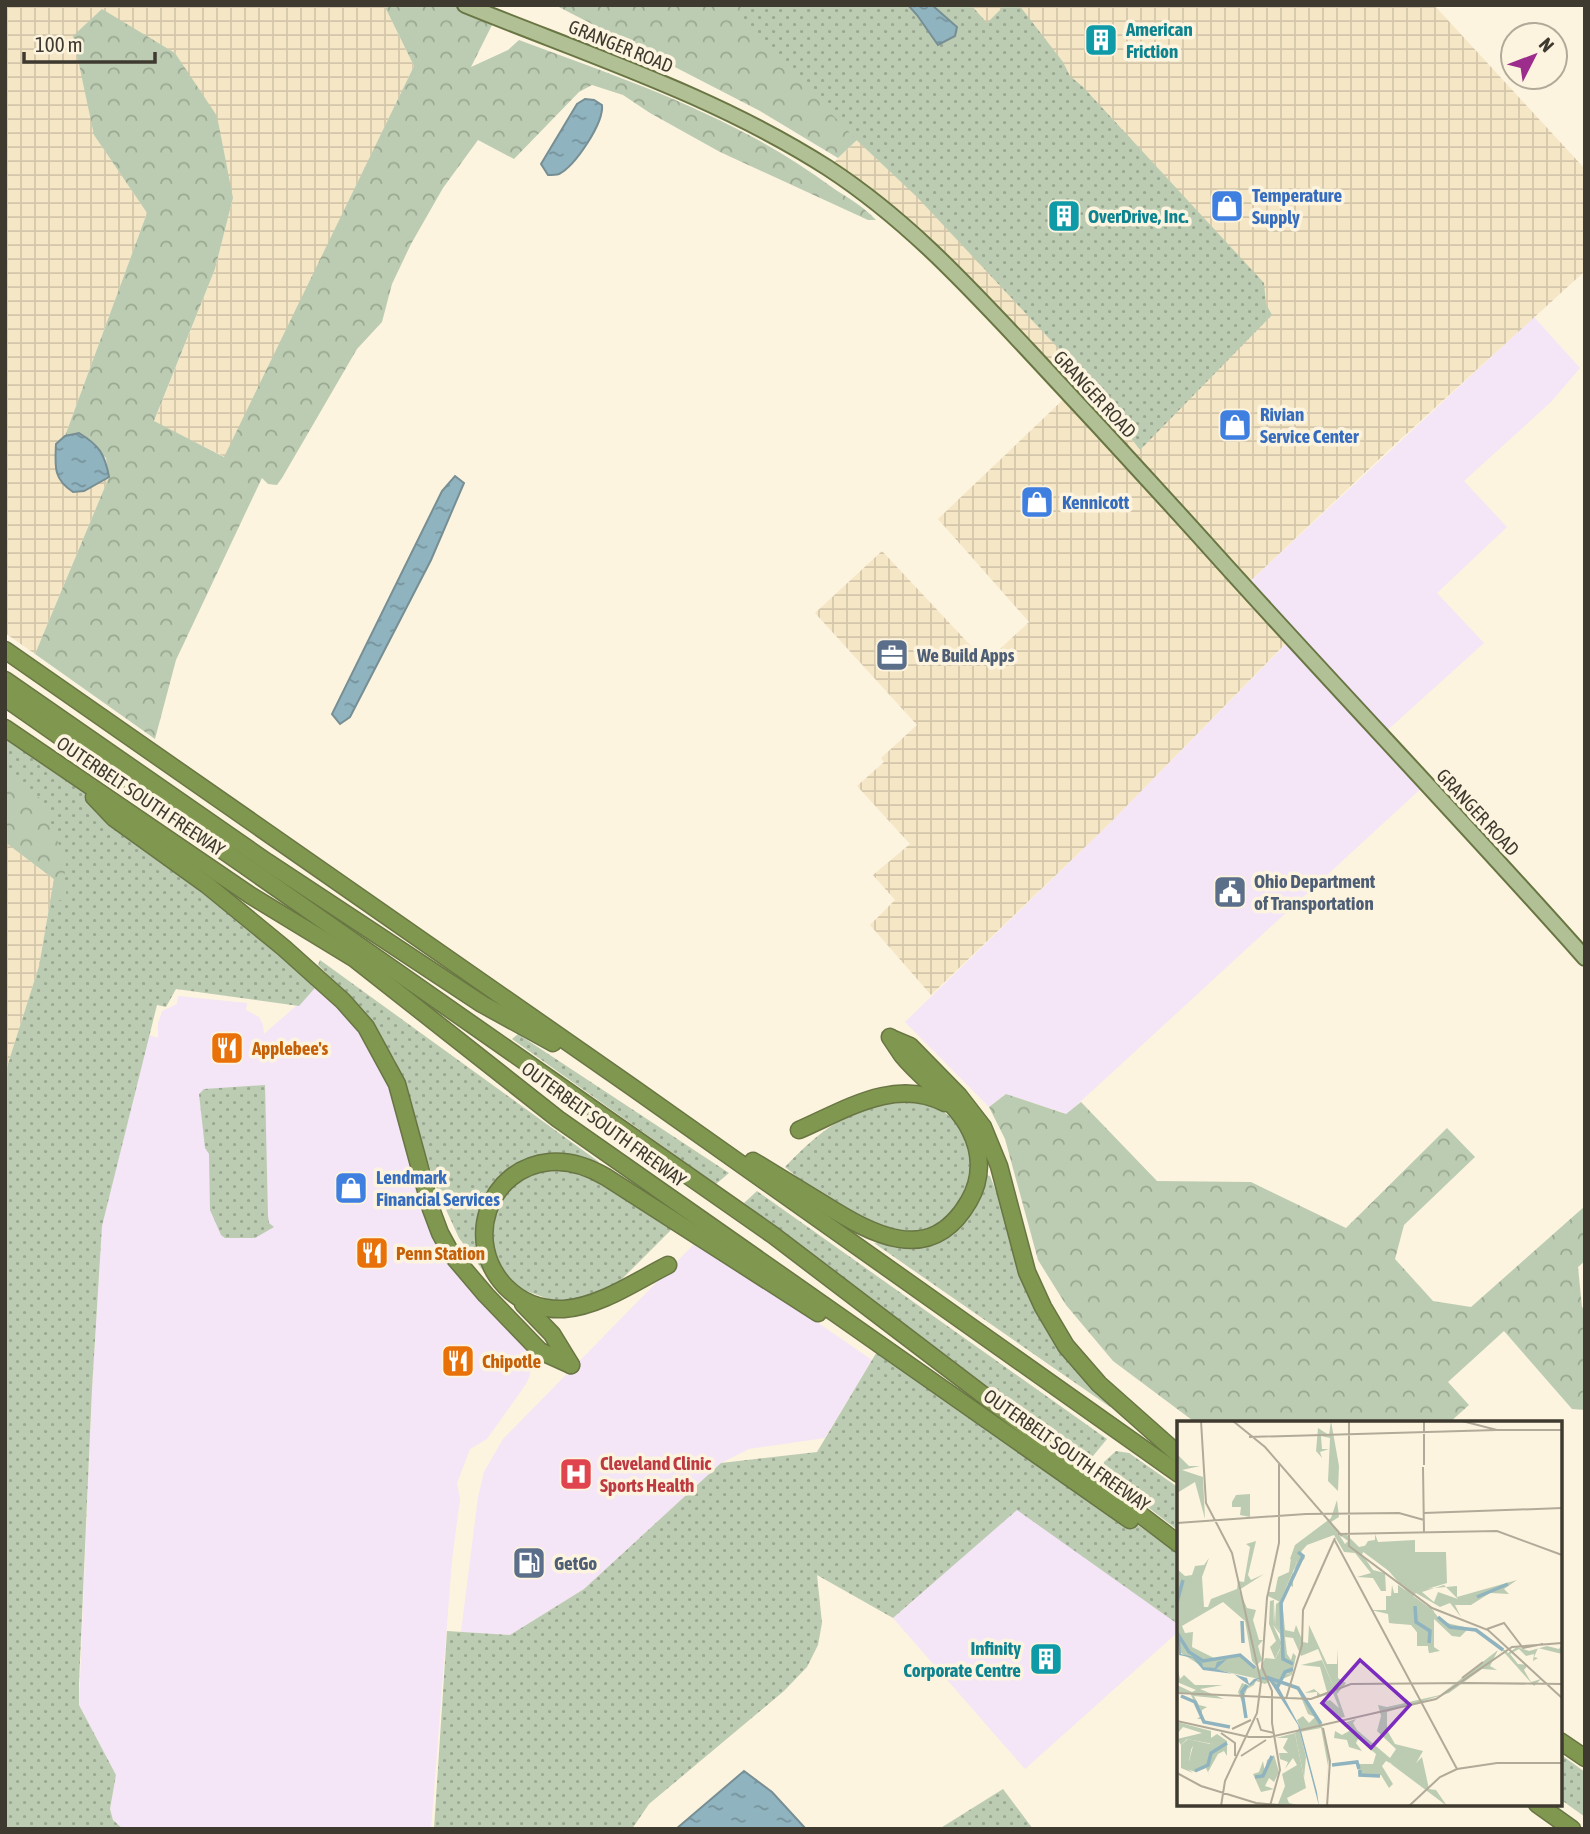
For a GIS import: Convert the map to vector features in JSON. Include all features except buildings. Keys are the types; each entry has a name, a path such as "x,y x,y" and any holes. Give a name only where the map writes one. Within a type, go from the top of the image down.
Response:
{"highway":[{"path":"5,650 632,1087 1177,1473"},
{"path":"5,680 135,780 773,1235 1177,1542"},
{"path":"5,698 267,863 482,1004 632,1087 863,1228 898,1240 919,1239 943,1229 960,1215 972,1197 979,1174 978,1152 969,1128 902,1055 890,1037 910,1046 959,1096 983,1126 999,1166 1027,1272 1042,1307 1066,1346 1099,1384 1177,1453"},
{"name":"OUTERBELT SOUTH FREEWAY","path":"5,728 73,775 117,812 355,960 558,1119 1177,1553"},
{"path":"117,812 285,948 343,1001 366,1027 397,1084 440,1233 452,1255 540,1351 571,1364 552,1334 492,1269 484,1248 484,1224 497,1193 514,1176 535,1165 558,1162 583,1165 607,1177 784,1293 968,1406"},
{"path":"799,1130 873,1098 898,1092 936,1098 959,1114"},
{"path":"517,1297 540,1307 578,1307 668,1265"},
{"path":"1562,1742 1585,1758"},
{"path":"1540,1806 1572,1829"}],"main road":[{"name":"GRANGER ROAD","path":"466,5 704,100 777,137 876,201 929,246 1069,394 1290,639 1382,735 1585,958"}],"shaded area":[{"path":"5,5 384,5 414,66 225,457 154,422 215,269 233,198 175,53 102,10 94,135 147,213 65,436 56,444 84,491 109,477 35,654 5,633"},
{"path":"743,5 1434,5 1499,76 1499,91 1513,91 1585,169 1585,271 1244,587 1290,639 1108,825 931,995 870,925 895,900 873,875 910,844 857,786 884,762 881,758 917,725 815,613 882,551 986,662 1029,622 938,519 1069,394 993,312 828,168 856,141"},
{"path":"1534,317 1580,368 1551,402 1464,481 1507,527 1437,593 1484,643 1382,735 1426,784 1067,1114 1006,1094 989,1107 905,1022 1108,825 1290,640 1244,587"},
{"path":"5,842 54,879 39,966 5,1073"},
{"path":"318,985 362,1033 387,1078 445,1255 470,1291 520,1341 531,1358 530,1375 526,1384 487,1439 470,1449 457,1483 460,1499 452,1560 431,1829 123,1829 113,1820 110,1809 116,1775 79,1705 92,1389 102,1226 149,1035 158,1038 158,1023 162,1011 177,1004 178,996 247,1003 246,1010 259,1017 264,1034"},
{"path":"698,1240 872,1360 825,1438 749,1449 721,1463 584,1589 510,1635 461,1632 478,1497 484,1472 503,1439"},
{"path":"1017,1509 1177,1624 1177,1633 1025,1769 893,1618"}],"green space":[{"path":"384,5 477,5 496,17 471,67 508,50 519,40 601,70 682,103 760,141 855,202 876,220 868,220 720,152 623,95 592,85 579,92 514,159 478,140 443,188 411,244 392,284 382,322 357,349 277,485 268,484 262,478 176,660 155,739 35,654 109,477 106,458 79,433 65,436 147,213 94,135 73,36 102,9 175,53 217,116 233,198 215,269 154,421 224,457 414,66"},
{"path":"555,5 743,5 737,17 857,140 838,158 760,111"},
{"path":"743,5 971,5 987,23 1005,5 1019,5 1063,62 1070,76 1264,283 1266,304 1272,315 1140,450 1086,378 989,274 917,197 832,117 736,17"},
{"path":"5,728 322,980 299,1006 176,989 166,1007 157,1005 102,1226 92,1389 79,1705 116,1775 110,1809 113,1820 123,1829 5,1829 5,1073 39,966 54,879 5,842"},
{"path":"5,771 41,799 66,863 64,879 67,898 50,903 54,879 5,842"},
{"path":"320,960 599,1162 546,1156 488,1199 489,1279 459,1238 437,1190 395,1060 373,1025 350,996 318,965"},
{"path":"518,1034 729,1173 716,1184 512,1039"},
{"path":"265,1085 268,1216 269,1223 274,1227 255,1238 225,1238 221,1235 210,1210 209,1154 205,1148 199,1094 204,1089"},
{"path":"1006,1094 1066,1114 1081,1102 1157,1181 1251,1182 1346,1228 1447,1128 1475,1157 1404,1225 1395,1259 1433,1301 1471,1307 1585,1206 1585,1261 1578,1267 1582,1307 1585,1310 1585,1410 1572,1409 1504,1331 1448,1382 1469,1405 1451,1421 1193,1421 1113,1361 1066,1305 1038,1260 1005,1139 989,1107"},
{"path":"916,1098 941,1110 956,1122 967,1136 971,1149 970,1173 961,1200 951,1214 934,1226 914,1232 893,1233 871,1226 832,1204 785,1167 813,1140 859,1110 896,1100"},
{"path":"543,1167 586,1171 676,1225 621,1280 590,1296 565,1302 554,1301 521,1289 505,1275 495,1258 492,1223 497,1206 518,1179"},
{"path":"986,1175 990,1176 1008,1222 1019,1263 1112,1405 1110,1407 874,1243 905,1246 933,1240"},
{"path":"757,1191 1107,1439 1088,1462 744,1203"},
{"path":"878,1350 968,1406 1177,1553 1177,1624 1017,1510 893,1618 817,1575 822,1623 818,1645 807,1667 784,1691 649,1804 632,1829 434,1829 447,1631 510,1635 584,1589 721,1463 817,1452"},
{"path":"1116,1451 1129,1453 1177,1487 1177,1529 1102,1472 1104,1462"},
{"path":"1562,1755 1585,1772 1585,1817 1562,1800"},
{"path":"1003,1789 1033,1829 939,1829"}],"water":[{"path":"908,5 932,5 957,27 955,36 938,45"},
{"path":"585,99 602,105 593,133 566,169 559,174 548,175 541,164 577,104"},
{"path":"79,433 100,451 109,477 84,491 73,492 59,477 56,444 65,436"},
{"path":"455,476 464,483 431,560 350,717 340,724 332,714 442,491"},
{"path":"744,1771 772,1792 806,1829 676,1829"}],"place":[{"name":"American Friction","path":"1101,40"},
{"name":"Temperature Supply","path":"1227,206"},
{"name":"OverDrive, Inc.","path":"1064,216"},
{"name":"Rivian Service Center","path":"1235,425"},
{"name":"Kennicott","path":"1037,502"},
{"name":"We Build Apps","path":"892,655"},
{"name":"Ohio Department of Transportation","path":"1230,892"},
{"name":"Applebee's","path":"227,1048"},
{"name":"Lendmark Financial Services","path":"351,1188"},
{"name":"Penn Station","path":"372,1253"},
{"name":"Chipotle","path":"458,1361"},
{"name":"Cleveland Clinic Sports Health","path":"576,1474"},
{"name":"GetGo","path":"529,1563"},
{"name":"Infinity Corporate Centre","path":"1046,1659"}]}
